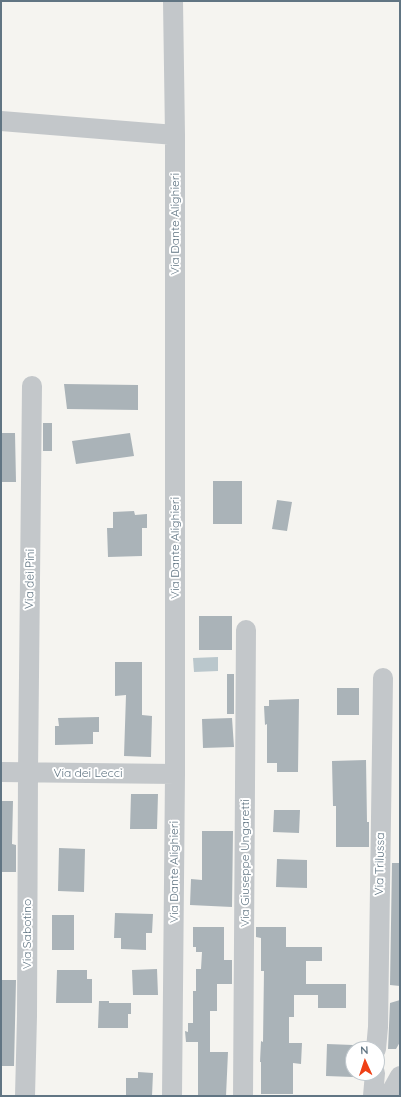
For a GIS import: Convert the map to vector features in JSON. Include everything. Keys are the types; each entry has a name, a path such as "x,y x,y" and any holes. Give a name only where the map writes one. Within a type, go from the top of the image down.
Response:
{"street":[{"name":"Via Dante Alighieri","path":"172,1096 175,135 173,1"},
{"path":"1,121 175,135"},
{"name":"Via dei Pini","path":"28,772 32,386"},
{"name":"Via Giuseppe Ungaretti","path":"243,1096 246,630"},
{"name":"Via Trilussa","path":"376,1041 383,678"},
{"name":"Via dei Lecci","path":"1,772 174,774"},
{"name":"Via Sabotino","path":"25,1096 27,1016 28,772"},
{"path":"389,1096 400,1076"},
{"path":"373,1096 374,1081"}],"shaded area":[{"path":"218,657 218,671 194,672 193,658"}],"building":[{"path":"64,384 138,385 138,410 67,409"},
{"path":"43,423 52,423 52,451 43,451"},
{"path":"1,433 15,433 16,482 1,482"},
{"path":"130,433 134,456 76,464 72,441"},
{"path":"213,481 242,481 242,524 213,524"},
{"path":"277,500 292,502 287,531 272,529"},
{"path":"134,511 135,515 147,514 147,528 142,528 142,556 108,557 107,528 113,528 113,512"},
{"path":"199,616 232,616 232,650 199,650"},
{"path":"115,662 142,662 142,715 152,716 151,757 124,756 126,695 115,696"},
{"path":"227,674 234,674 234,714 227,714"},
{"path":"337,688 359,688 359,715 337,715"},
{"path":"299,699 298,772 277,772 277,763 267,763 267,724 265,725 264,706 269,706 269,700"},
{"path":"99,717 99,732 93,732 93,744 55,745 55,726 59,726 58,718"},
{"path":"232,718 234,747 203,748 202,719"},
{"path":"366,760 369,847 336,847 336,806 333,806 332,761"},
{"path":"131,794 158,794 157,829 130,829"},
{"path":"1,801 13,801 12,844 16,845 16,872 1,872"},
{"path":"274,810 300,810 299,833 273,832"},
{"path":"202,831 233,831 232,907 190,905 191,879 202,880"},
{"path":"59,848 85,849 84,892 58,891"},
{"path":"277,859 307,860 307,888 276,887"},
{"path":"392,863 400,863 400,986 390,985"},
{"path":"115,913 153,914 152,933 146,933 146,950 121,949 121,938 114,938"},
{"path":"52,915 74,915 74,950 52,950"},
{"path":"193,927 224,927 224,960 232,960 232,984 217,984 217,1011 210,1011 210,1052 228,1052 226,1096 198,1096 198,1042 186,1042 185,1031 188,1032 188,1023 193,1023 193,991 196,991 196,969 201,969 202,952 196,952 196,947 193,947"},
{"path":"256,927 286,927 286,947 322,947 322,961 306,961 306,984 346,984 346,1008 318,1008 318,995 294,995 294,1017 289,1017 289,1043 302,1043 301,1064 293,1063 293,1094 261,1094 260,1062 261,1041 263,1042 264,971 261,971 261,938 256,937"},
{"path":"157,969 158,995 133,995 132,970"},
{"path":"57,970 87,970 87,979 92,979 92,1003 56,1003"},
{"path":"1,980 16,980 14,1066 1,1066"},
{"path":"400,1000 400,1042 396,1049 388,1049 390,1003"},
{"path":"99,1001 109,1001 109,1003 131,1003 131,1014 128,1014 128,1028 98,1028"},
{"path":"327,1044 345,1045 345,1077 326,1076"},
{"path":"138,1072 153,1073 152,1096 126,1096 126,1078 138,1078"}]}
